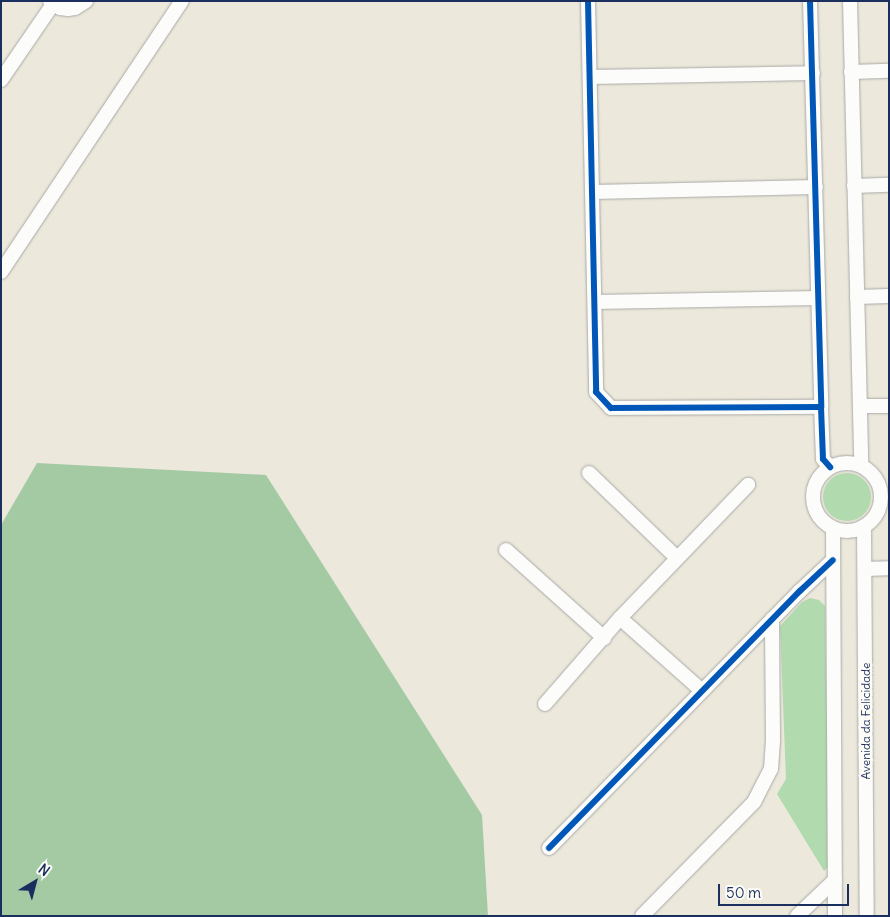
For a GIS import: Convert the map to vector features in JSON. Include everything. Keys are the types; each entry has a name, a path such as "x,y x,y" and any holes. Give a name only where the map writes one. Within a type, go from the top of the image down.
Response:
{"street":[{"path":"1,80 52,3 68,9 75,8 86,1"},
{"path":"1,272 182,1"},
{"path":"588,1 596,392 611,408 821,407"},
{"path":"810,1 823,459 830,467"},
{"path":"850,1 861,466"},
{"path":"591,77 813,72"},
{"path":"851,72 889,72"},
{"path":"854,186 889,185"},
{"path":"593,192 816,187"},
{"path":"857,297 889,296"},
{"path":"595,302 818,298"},
{"path":"860,406 889,406"},
{"path":"845,462 861,466 875,477 880,487 881,499 879,510 873,520 864,527 849,531 833,529 823,522 816,513 812,502 816,480 830,467 845,462"},
{"path":"589,472 677,558"},
{"path":"545,704 620,618 748,485"},
{"name":"Avenida da Felicidade","path":"864,527 867,916"},
{"path":"833,529 835,916"},
{"path":"506,550 604,638"},
{"path":"550,848 701,690 833,560"},
{"path":"865,569 889,568"},
{"path":"620,618 701,690"},
{"path":"642,916 754,802 771,769 773,740 772,619"},
{"path":"797,916 835,880"}],"green space":[{"path":"37,463 266,475 482,815 488,916 1,916 1,525"},
{"path":"847,473 856,475 864,480 869,488 871,497 869,506 864,514 856,519 847,521 838,519 830,514 825,506 823,497 825,488 830,480 838,475"},
{"path":"810,598 819,600 825,606 829,866 824,871 777,794 786,779 780,626 802,602"}],"cycle path":[{"path":"588,1 596,392 611,408 821,407"},
{"path":"810,1 823,459 830,467"},
{"path":"549,848 800,591 833,560"}]}
